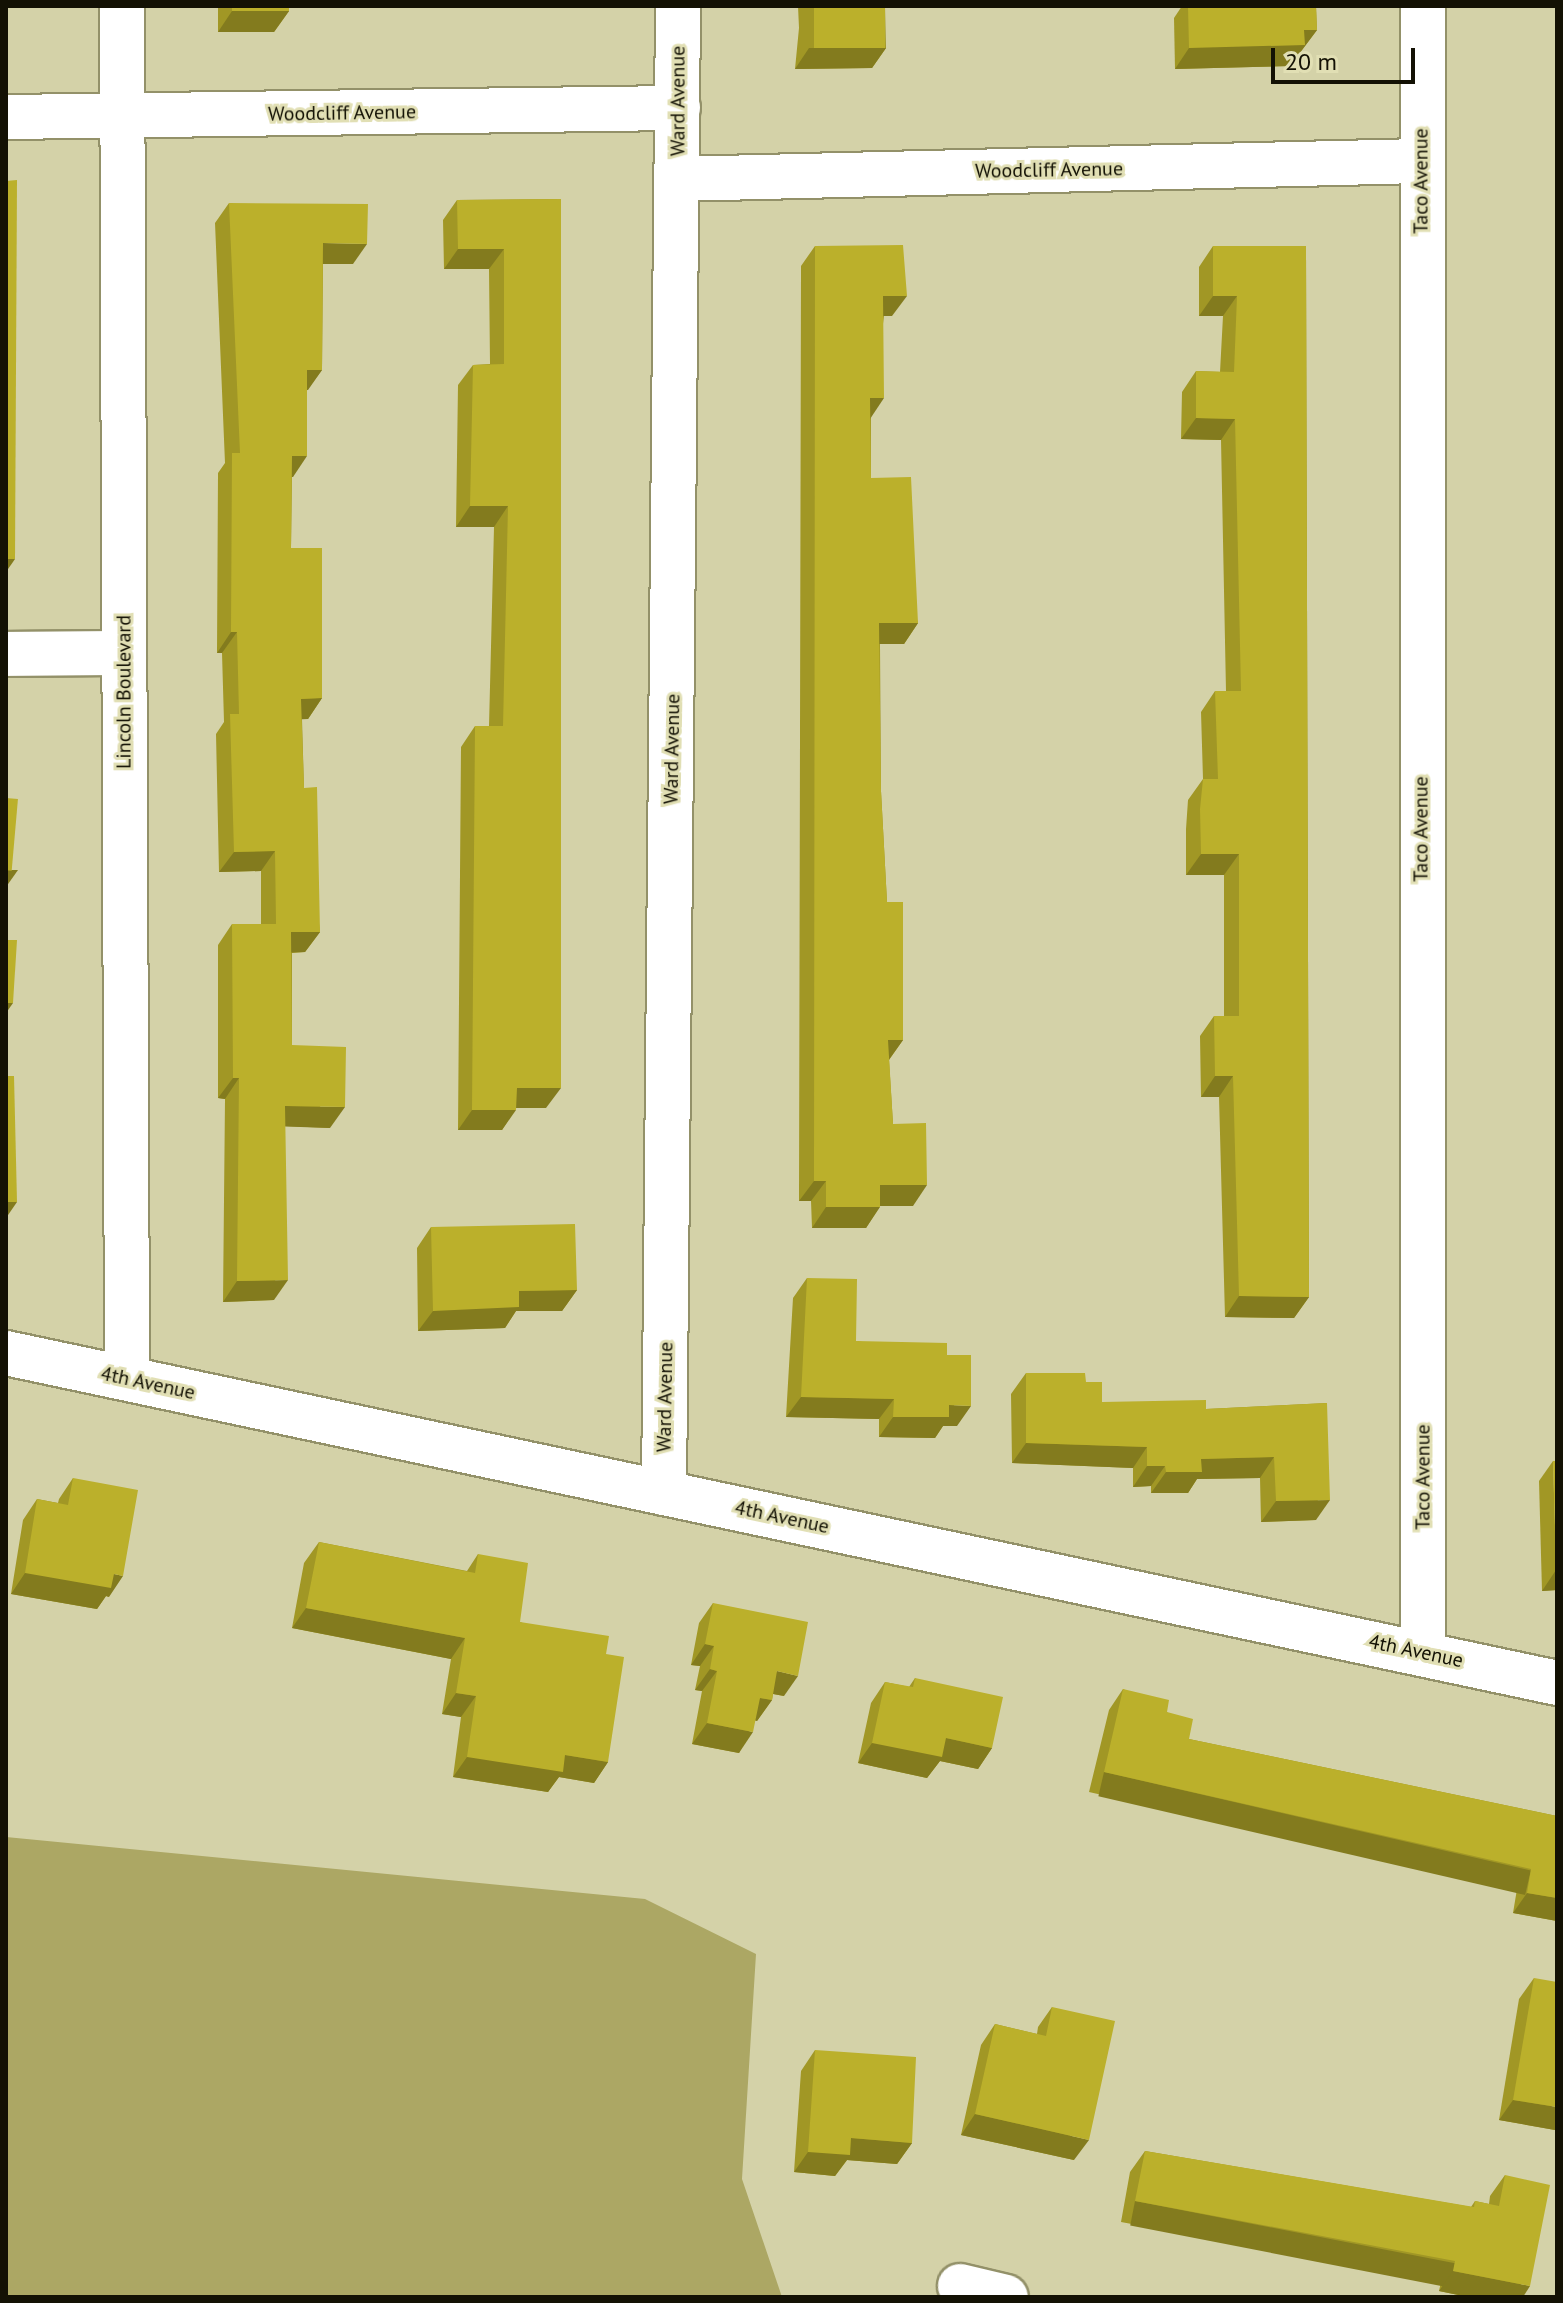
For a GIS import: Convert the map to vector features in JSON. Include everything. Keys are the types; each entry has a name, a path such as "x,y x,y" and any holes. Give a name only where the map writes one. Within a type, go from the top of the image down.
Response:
{"street":[{"name":"Lincoln Boulevard","path":"122,6 127,1378"},
{"name":"Ward Avenue","path":"664,1493 678,6"},
{"name":"Taco Avenue","path":"1423,6 1420,161 1423,1652"},
{"name":"Woodcliff Avenue","path":"6,117 678,108"},
{"name":"Woodcliff Avenue","path":"678,179 1420,161"},
{"path":"6,654 124,653"},
{"name":"4th Avenue","path":"6,1353 1423,1652 1557,1683"},
{"path":"960,2286 1006,2297"}],"shaded area":[{"path":"6,1837 645,1899 756,1954 742,2179 782,2297 6,2297"}],"building":[{"path":"232,6 289,6 289,11 232,11"},
{"path":"814,6 885,6 885,48 814,48"},
{"path":"1188,6 1316,6 1317,30 1304,30 1305,45 1189,48"},
{"path":"17,180 15,559 6,559 6,181"},
{"path":"561,199 561,1088 517,1088 516,1110 472,1110 475,726 503,726 508,506 470,506 473,365 504,364 504,249 458,249 457,200"},
{"path":"229,203 368,204 367,244 323,243 322,370 307,370 307,456 292,456 291,548 322,548 322,698 301,699 304,788 317,787 320,932 291,932 292,1045 346,1047 345,1107 285,1106 288,1280 237,1281 239,1078 233,1078 232,924 276,924 275,851 234,852 230,714 239,714 237,632 231,632 232,453 240,453"},
{"path":"903,245 907,296 883,296 884,398 870,398 871,478 911,477 918,623 879,623 881,791 887,902 903,902 903,1040 888,1040 893,1124 926,1123 927,1185 880,1185 880,1207 826,1207 826,1181 814,1181 815,246"},
{"path":"1213,246 1306,246 1309,1297 1239,1296 1233,1076 1215,1076 1214,1016 1239,1016 1239,854 1201,854 1200,809 1203,779 1218,779 1215,691 1241,691 1235,419 1196,418 1196,371 1234,372 1237,296 1213,296"},
{"path":"6,798 18,799 12,871 6,870"},
{"path":"6,940 17,940 13,1003 6,1003"},
{"path":"6,1076 14,1076 17,1202 6,1202"},
{"path":"575,1224 577,1290 519,1291 519,1307 433,1311 431,1227"},
{"path":"807,1278 857,1279 856,1341 947,1343 947,1355 971,1355 971,1406 949,1405 949,1417 893,1417 894,1399 801,1397"},
{"path":"1026,1373 1085,1373 1086,1382 1102,1382 1102,1402 1206,1400 1206,1409 1327,1403 1330,1500 1276,1501 1274,1457 1201,1459 1202,1472 1166,1472 1165,1466 1147,1466 1147,1447 1026,1443"},
{"path":"1553,1461 1557,1461 1557,1570 1556,1570"},
{"path":"73,1478 138,1490 123,1576 114,1574 111,1588 25,1573 37,1499 68,1505"},
{"path":"319,1542 475,1573 478,1554 528,1563 520,1622 609,1636 606,1654 624,1657 608,1762 565,1755 563,1772 467,1757 476,1696 456,1693 465,1638 306,1608"},
{"path":"713,1603 808,1622 798,1676 777,1671 772,1700 760,1698 753,1732 707,1723 717,1671 710,1669 714,1646 705,1644"},
{"path":"915,1678 1003,1697 992,1748 946,1738 942,1757 872,1743 885,1682 913,1687"},
{"path":"1123,1689 1169,1700 1167,1712 1193,1719 1189,1739 1557,1816 1557,1898 1527,1893 1531,1869 1104,1772"},
{"path":"1534,1978 1557,1982 1557,2107 1513,2100"},
{"path":"1052,2007 1115,2021 1089,2140 975,2114 995,2024 1046,2036"},
{"path":"815,2050 916,2057 912,2143 851,2138 850,2155 808,2152"},
{"path":"1145,2151 1474,2207 1475,2201 1499,2206 1505,2175 1550,2185 1530,2286 1453,2271 1455,2261 1135,2201"}]}
